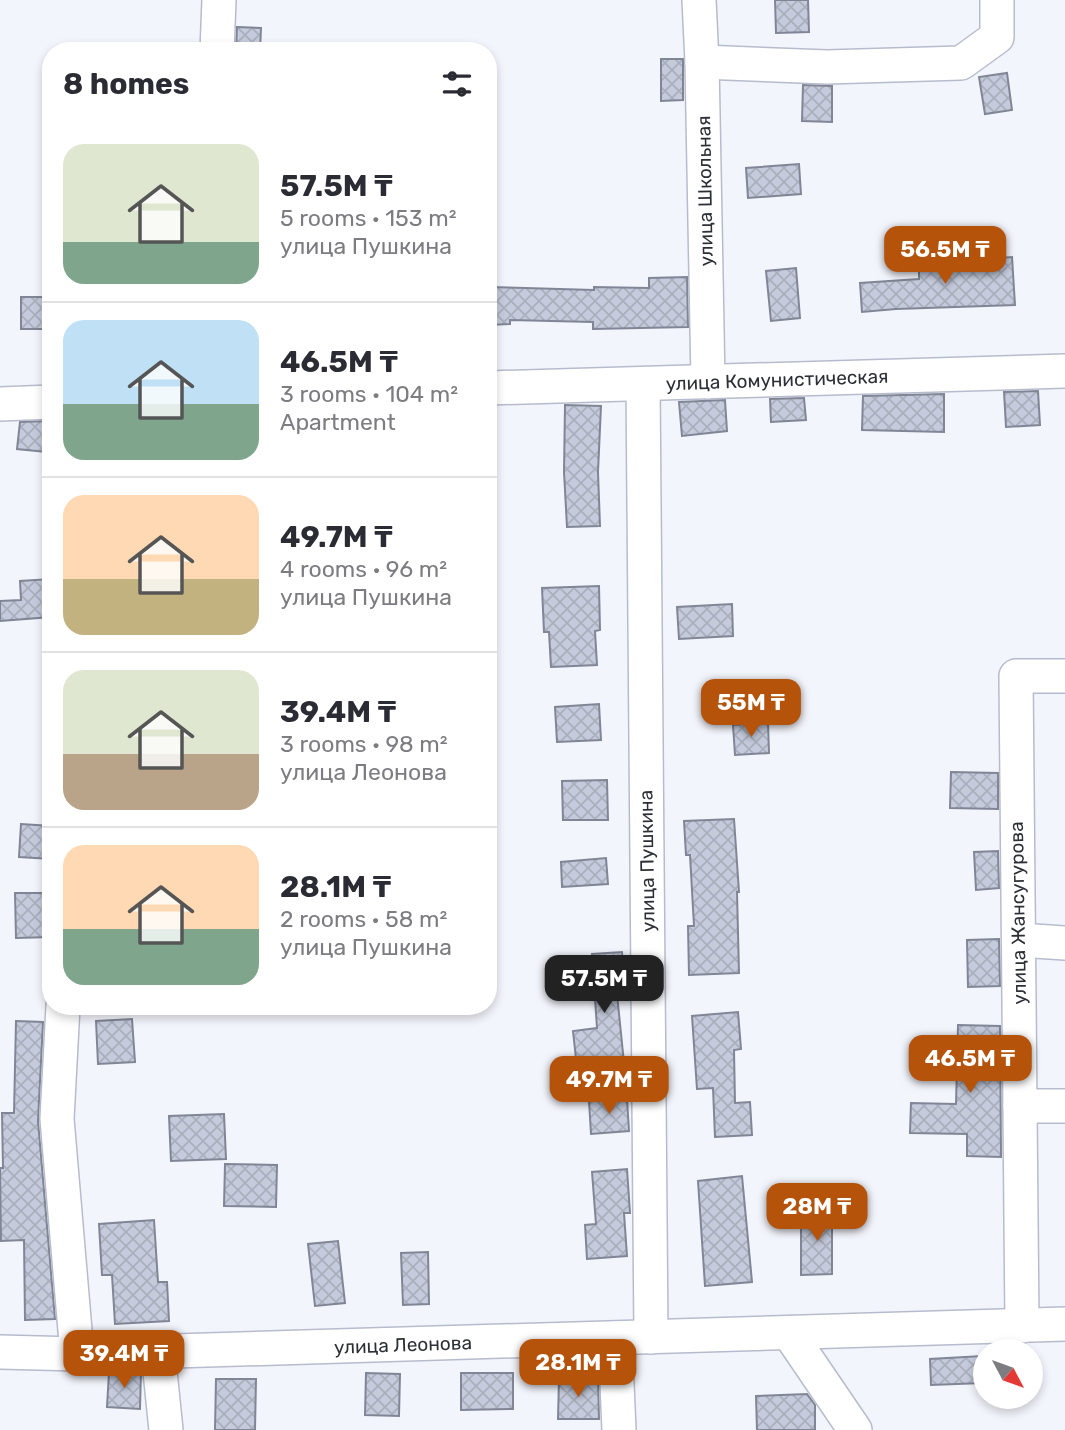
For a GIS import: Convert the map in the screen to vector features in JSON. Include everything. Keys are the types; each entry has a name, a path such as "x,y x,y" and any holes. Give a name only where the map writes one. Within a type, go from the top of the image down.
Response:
{"street":[{"path":"217,42 219,0"},
{"name":"улица Школьная","path":"699,0 708,382"},
{"path":"702,62 827,67 961,62 997,37 997,0"},
{"name":"улица Комунистическая","path":"497,388 1065,371"},
{"name":"улица Пушкина","path":"643,384 651,1337"},
{"path":"0,404 42,402"},
{"name":"улица Жансугурова","path":"1022,1326 1016,676 1065,676"},
{"path":"1019,940 1065,943"},
{"path":"63,1015 57,1119 77,1354"},
{"path":"1020,1105 1065,1106"},
{"name":"улица Леонова","path":"0,1352 158,1352 1065,1324"},
{"path":"789,1333 855,1430"},
{"path":"615,1339 619,1430"},
{"path":"158,1352 166,1430"}],"building":[{"path":"775,0 808,0 809,32 776,33"},
{"path":"237,27 261,28 260,42 236,42"},
{"path":"661,59 683,59 683,100 661,101"},
{"path":"1007,73 1012,110 985,114 979,77"},
{"path":"803,85 832,86 832,122 802,121"},
{"path":"799,164 801,194 748,198 746,168"},
{"path":"958,257 959,261 1012,257 1015,305 862,312 860,283 919,279 919,259"},
{"path":"796,268 800,318 771,321 766,271"},
{"path":"687,277 688,327 593,329 593,322 510,320 510,324 497,325 497,287 594,290 594,287 649,288 649,278"},
{"path":"21,297 42,297 42,329 21,329"},
{"path":"1038,391 1040,425 1006,427 1004,392"},
{"path":"944,394 944,432 862,430 863,396"},
{"path":"804,398 806,420 771,422 770,399"},
{"path":"725,400 727,431 682,436 679,402"},
{"path":"565,405 601,406 598,472 600,526 567,527"},
{"path":"42,421 42,452 17,449 20,422"},
{"path":"42,580 42,618 0,621 0,601 21,600 20,581"},
{"path":"599,586 600,630 595,631 597,665 551,667 549,632 544,632 542,588"},
{"path":"732,604 733,636 679,639 677,607"},
{"path":"599,704 601,740 557,742 555,707"},
{"path":"768,722 769,753 735,755 733,725"},
{"path":"951,772 998,773 998,809 950,808"},
{"path":"607,780 608,820 563,820 562,781"},
{"path":"734,819 739,892 739,973 689,975 688,926 694,926 690,855 686,855 684,821"},
{"path":"21,824 42,825 42,858 19,857"},
{"path":"998,851 999,888 976,890 974,852"},
{"path":"606,858 608,884 562,887 561,862"},
{"path":"15,893 42,893 42,937 16,938"},
{"path":"999,939 1000,986 968,987 967,940"},
{"path":"622,952 625,993 617,994 624,1063 577,1068 573,1031 597,1028 592,954"},
{"path":"738,1012 741,1049 734,1050 735,1103 750,1102 752,1135 715,1137 713,1088 697,1089 692,1016"},
{"path":"132,1019 135,1062 98,1064 96,1021"},
{"path":"16,1021 43,1022 38,1121 55,1319 25,1320 24,1240 1,1241 2,1113 14,1113"},
{"path":"958,1025 1000,1026 1001,1157 967,1156 967,1134 910,1133 911,1103 956,1104"},
{"path":"627,1099 629,1131 591,1134 589,1101"},
{"path":"224,1114 226,1159 171,1161 169,1116"},
{"path":"225,1164 277,1165 276,1207 224,1206"},
{"path":"627,1169 630,1213 624,1213 627,1256 587,1259 585,1225 596,1224 592,1172"},
{"path":"742,1176 752,1282 705,1286 698,1181"},
{"path":"832,1211 832,1274 801,1275 801,1212"},
{"path":"154,1220 158,1282 167,1282 169,1321 115,1324 112,1275 102,1275 99,1224"},
{"path":"338,1241 345,1303 315,1306 308,1244"},
{"path":"428,1252 429,1304 403,1305 401,1253"},
{"path":"973,1357 973,1383 931,1385 930,1359"},
{"path":"141,1371 140,1409 107,1407 109,1372"},
{"path":"366,1373 400,1374 399,1416 365,1415"},
{"path":"461,1373 513,1373 513,1409 461,1410"},
{"path":"216,1379 256,1379 255,1430 215,1430"},
{"path":"559,1379 598,1379 599,1419 558,1419"},
{"path":"807,1394 815,1405 815,1430 757,1430 756,1396"}]}
